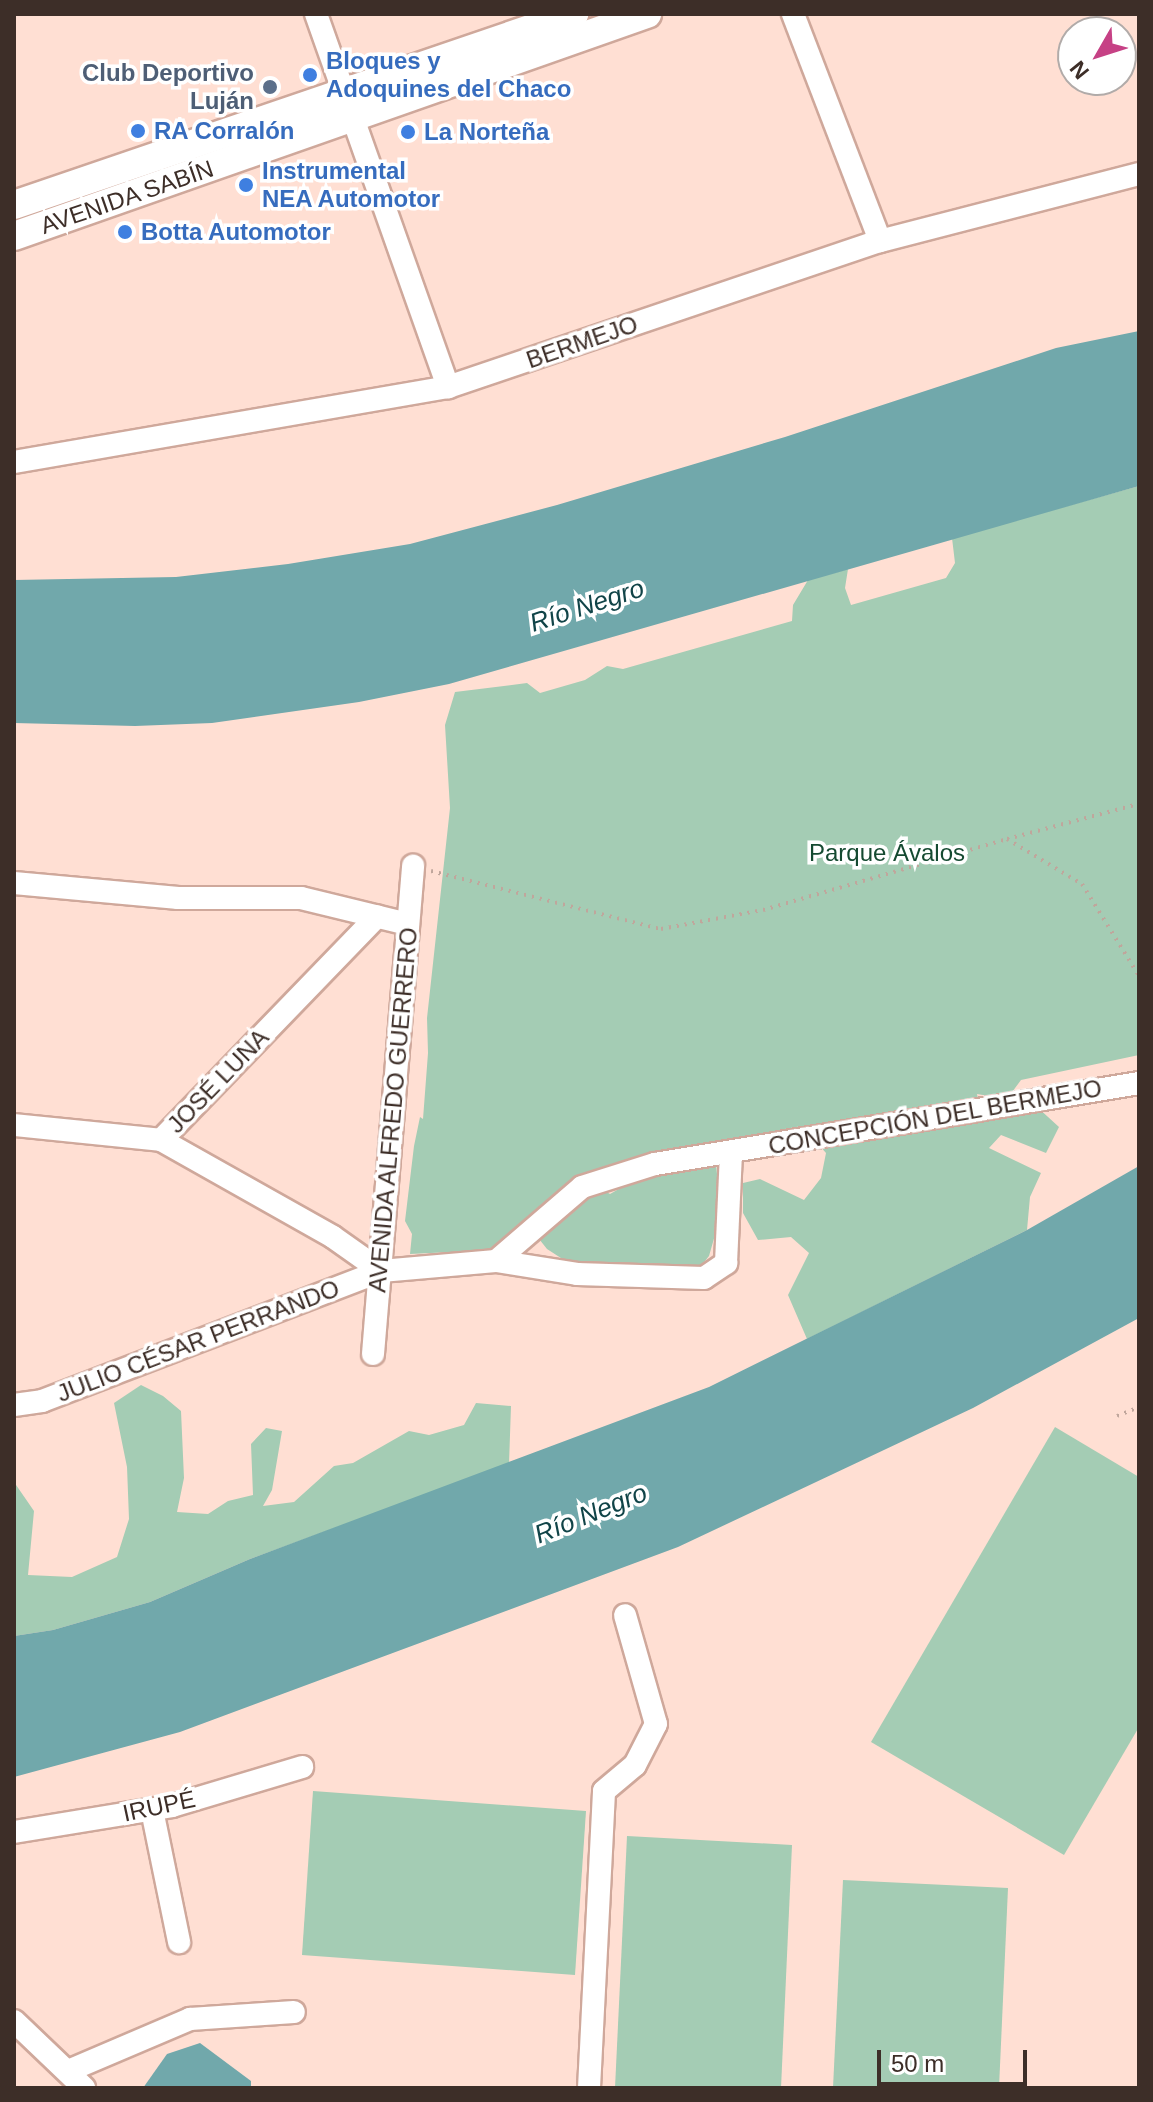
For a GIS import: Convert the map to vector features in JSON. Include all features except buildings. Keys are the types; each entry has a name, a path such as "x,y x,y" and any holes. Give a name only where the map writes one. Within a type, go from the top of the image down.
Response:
{"main road":[{"name":"AVENIDA SABÍN","path":"14,236 574,14"},
{"name":"AVENIDA SABÍN","path":"14,205 647,14"}],"street":[{"path":"316,14 448,387"},
{"path":"793,14 880,241"},
{"name":"BERMEJO","path":"14,462 448,387 880,241 1139,174"},
{"name":"AVENIDA ALFREDO GUERRERO","path":"373,1354 413,866"},
{"path":"14,883 178,898 301,898 408,924"},
{"name":"JOSÉ LUNA","path":"14,1125 161,1140 377,916"},
{"name":"CONCEPCIÓN DEL BERMEJO","path":"496,1261 582,1187 655,1164 1139,1083"},
{"path":"161,1140 333,1237 381,1271 496,1261 577,1274 704,1278 726,1263 731,1152"},
{"name":"JULIO CÉSAR PERRANDO","path":"14,1405 42,1401 381,1271"},
{"path":"589,2088 604,1791 635,1765 656,1724 625,1615"},
{"name":"IRUPÉ","path":"14,1832 152,1810 302,1767"},
{"path":"152,1810 179,1942"},
{"path":"68,2071 190,2019 294,2012"},
{"path":"14,2021 84,2088"}],"path":[{"path":"413,866 661,929 763,910 1139,804"},
{"path":"1007,839 1082,884 1139,976"},
{"path":"1117,1416 1139,1407"}],"green space":[{"name":"Parque Ávalos","path":"1139,486 1139,1055 1021,1080 1007,1099 977,1094 980,1107 1036,1106 1059,1127 1046,1153 1001,1135 989,1148 1041,1173 1030,1197 1027,1230 807,1339 788,1295 809,1253 791,1237 758,1240 743,1213 743,1183 760,1179 804,1200 821,1178 826,1153 802,1126 785,1129 777,1138 761,1134 613,1165 582,1178 610,1194 640,1177 716,1164 721,1214 709,1256 701,1266 578,1269 547,1249 524,1220 492,1250 410,1254 412,1234 405,1221 414,1146 420,1117 423,1119 427,1018 450,808 445,725 455,692 527,683 540,693 585,680 607,666 623,669 792,621 793,605 808,580 848,569 845,588 851,605 946,578 955,563 952,538"},
{"path":"141,1385 163,1396 181,1411 184,1478 177,1512 208,1514 228,1501 253,1495 251,1444 266,1428 282,1431 272,1490 263,1506 294,1502 334,1466 353,1463 409,1431 429,1435 464,1425 476,1403 511,1406 509,1464 250,1559 150,1602 53,1630 14,1636 14,1482 34,1511 28,1575 72,1577 117,1557 129,1519 127,1467 114,1403"},
{"path":"1055,1427 1139,1477 1139,1727 1064,1855 871,1742"},
{"path":"313,1791 586,1811 575,1975 302,1955"},
{"path":"627,1836 792,1845 781,2088 615,2088"},
{"path":"843,1880 1008,1888 999,2088 833,2088"}],"water":[{"name":"Río Negro","path":"1139,331 1139,486 449,684 359,702 212,723 135,726 14,723 14,580 176,577 288,564 410,544 557,505 785,437 1056,348"},
{"name":"Río Negro","path":"1139,1166 1139,1318 973,1408 678,1547 180,1732 14,1777 14,1636 53,1630 150,1602 250,1559 709,1387 1027,1230"},
{"path":"200,2043 251,2081 251,2088 143,2088 167,2054"}],"place":[{"name":"Bloques y Adoquines del Chaco","path":"310,75"},
{"name":"Club Deportivo Luján","path":"270,87"},
{"name":"RA Corralón","path":"138,131"},
{"name":"La Norteña","path":"408,132"},
{"name":"Instrumental NEA Automotor","path":"246,185"},
{"name":"Botta Automotor","path":"125,232"}]}
